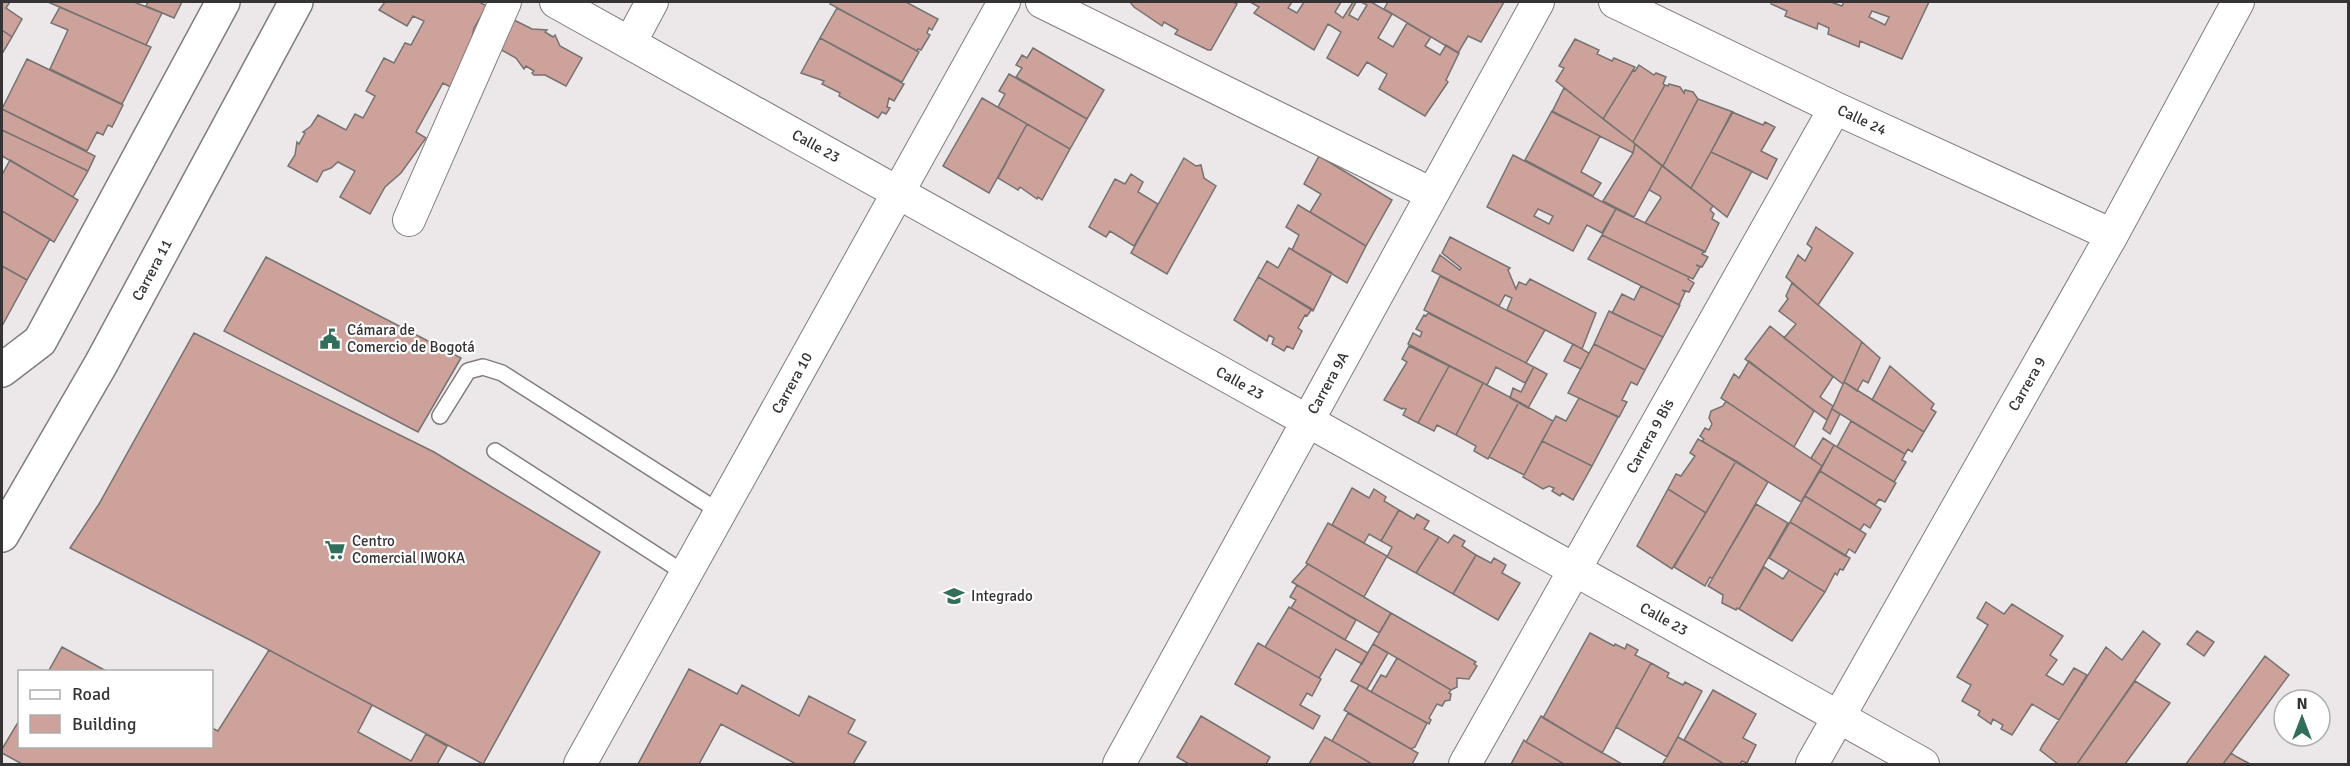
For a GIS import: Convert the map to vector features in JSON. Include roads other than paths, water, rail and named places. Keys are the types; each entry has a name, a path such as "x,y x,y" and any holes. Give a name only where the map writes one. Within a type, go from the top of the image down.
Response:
{"main road":[{"path":"2,370 40,341 223,2"},
{"name":"Carrera 11","path":"2,535 101,364 297,2"}],"street":[{"path":"409,220 505,2"},
{"name":"Calle 23","path":"556,2 1839,716 1923,765"},
{"path":"630,43 652,2"},
{"name":"Carrera 10","path":"580,765 1004,2"},
{"path":"1042,2 1432,194"},
{"name":"Carrera 9A","path":"1119,765 1538,2"},
{"name":"Calle 24","path":"1615,2 1834,108 2112,235"},
{"name":"Carrera 9","path":"1812,765 2112,235 2238,2"},
{"name":"Carrera 9 Bis","path":"1465,765 1834,108"}],"lane":[{"path":"440,416 468,371 483,367 502,373 720,512"},
{"path":"495,451 686,574"}],"place":[{"name":"Cámara de Comercio de Bogotá","path":"330,339"},
{"name":"Centro Comercial IWOKA","path":"335,550"},
{"name":"Integrado","path":"954,596"}]}
